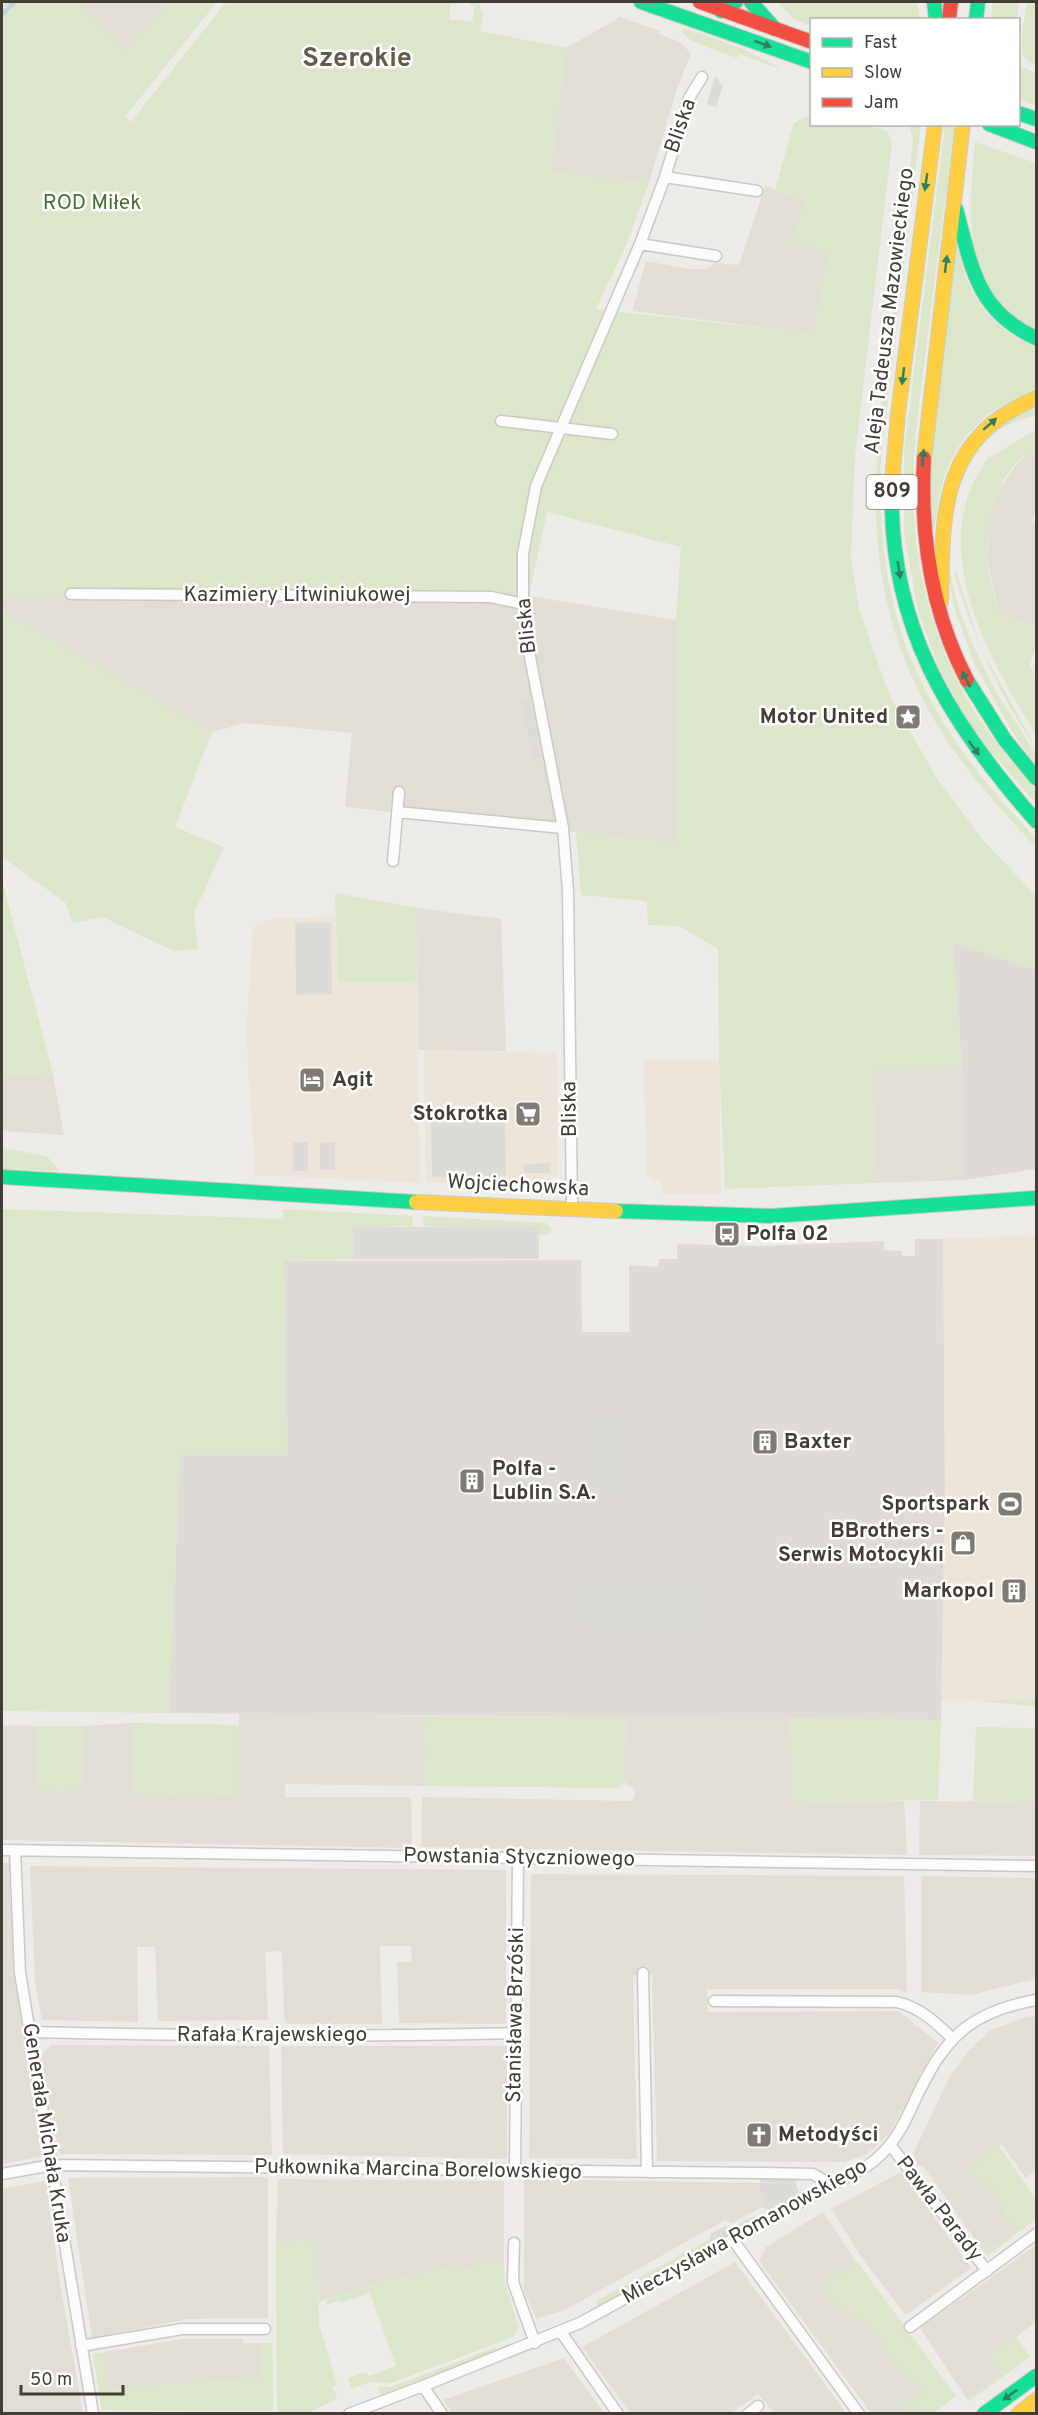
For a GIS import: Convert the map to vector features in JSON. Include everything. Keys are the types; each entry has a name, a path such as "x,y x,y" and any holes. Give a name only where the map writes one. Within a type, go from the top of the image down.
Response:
{"main road":[{"path":"641,2 810,61"},
{"path":"700,2 721,6 810,41"},
{"path":"721,6 736,2"},
{"path":"751,2 775,29"},
{"path":"934,2 936,18"},
{"path":"949,18 951,2"},
{"path":"976,18 978,2"},
{"path":"714,27 721,6"},
{"path":"1020,113 1036,119"},
{"name":"Aleja Tadeusza Mazowieckiego","path":"934,126 893,462 892,507 899,573 907,610 923,656 953,718 993,773 1036,821"},
{"name":"809","path":"963,126 927,422 921,490 925,551 941,619 958,664 999,734 1036,778"},
{"path":"994,126 1036,142"},
{"path":"954,202 973,273 984,296 991,307 1009,324 1036,338"},
{"path":"941,619 943,524 948,499 960,467 972,443 989,425 1014,407 1036,398"},
{"name":"Wojciechowska","path":"2,1177 572,1210 766,1216 1035,1199"},
{"path":"984,2414 1036,2376"},
{"path":"1018,2414 1036,2400"}],"street":[{"name":"Bliska","path":"572,1210 568,891 563,828 530,657 523,604 523,554 536,486 640,244 665,177 689,98 702,77"},
{"name":"Bliska","path":"665,177 757,191"},
{"path":"640,244 716,256"},
{"path":"501,421 612,434"},
{"name":"Kazimiery Litwiniukowej","path":"71,594 491,597 523,604"},
{"path":"393,861 399,792"},
{"path":"397,812 563,828"},
{"name":"Powstania Styczniowego","path":"2,1850 1036,1866"},
{"name":"Generała Michała Kruka","path":"15,1850 20,1973 93,2414"},
{"name":"Stanisława Brzóski","path":"515,2171 518,1859"},
{"path":"643,1973 647,2172"},
{"name":"Mieczysława Romanowskiego","path":"349,2414 561,2332 875,2161 891,2146 904,2125 930,2070 952,2039 973,2021 987,2013 1036,2000"},
{"path":"714,2001 897,2002 925,2013 952,2039"},
{"name":"Rafała Krajewskiego","path":"29,2032 379,2036 516,2033"},
{"name":"Pawła Parady","path":"891,2146 987,2271"},
{"name":"Pułkownika Marcina Borelowskiego","path":"2,2174 52,2165 813,2174 832,2186"},
{"path":"910,2327 1036,2234"},
{"path":"733,2240 859,2414"},
{"path":"514,2243 513,2282 535,2343"},
{"path":"81,2346 182,2329 264,2329"},
{"path":"561,2332 618,2414"},
{"path":"423,2386 442,2414"},
{"path":"748,2414 758,2406"}],"shaded area":[{"path":"76,2 169,2 126,51"},
{"path":"618,16 660,31 659,34 679,42 691,53 677,89 649,183 551,172 566,48 617,19"},
{"path":"715,76 723,86 716,107 707,104"},
{"path":"765,186 806,201 829,254 813,334 632,311 646,261 689,269 706,269 716,263 739,265"},
{"path":"1036,450 1036,509 1032,522 1036,524 1036,627 999,612 987,561 990,515 999,490 1016,465"},
{"path":"487,589 676,620 676,843 345,807 352,733 245,723 212,732 2,611 2,598"},
{"path":"529,700 541,758 533,759 521,702"},
{"path":"417,908 501,919 506,1051 418,1050"},
{"path":"335,916 338,982 417,983 420,1183 255,1175 246,1033 253,927 272,919"},
{"path":"331,922 332,994 296,995 295,923"},
{"path":"953,943 1036,969 1036,1169 964,1180 962,1068"},
{"path":"424,1050 557,1053 558,1174 544,1185 426,1182"},
{"path":"644,1060 719,1060 721,1193 662,1195 662,1183 646,1175"},
{"path":"962,1068 964,1180 874,1183 873,1070"},
{"path":"53,1074 64,1135 2,1131 2,1075"},
{"path":"505,1119 506,1176 432,1177 431,1120"},
{"path":"293,1142 308,1142 308,1171 293,1171"},
{"path":"335,1142 335,1170 320,1170 320,1143"},
{"path":"550,1163 550,1173 524,1173 523,1164"},
{"path":"539,1226 539,1259 353,1259 353,1227"},
{"path":"1036,1235 1036,1699 941,1701 945,1486 943,1239"},
{"path":"915,1239 943,1239 945,1486 941,1720 169,1713 180,1455 287,1455 284,1261 581,1260 582,1332 629,1332 629,1265 658,1267 659,1259 677,1259 677,1244 760,1246 884,1241 884,1250 902,1251 902,1256 915,1256"},
{"path":"589,1414 631,1414 630,1501 589,1501"},
{"path":"798,1553 871,1553 871,1564 798,1564"},
{"path":"571,1581 716,1583 716,1638 592,1638 571,1612"},
{"path":"239,1713 426,1716 424,1786 285,1784 285,1797 411,1797 412,1848 2,1840 2,1725 37,1726 36,1790 82,1791 83,1726 132,1723 134,1794 239,1795"},
{"path":"626,1717 790,1718 793,1802 904,1801 907,1855 421,1847 422,1797 633,1801 636,1791 624,1782"},
{"path":"920,1801 1036,1802 1036,1856 919,1855"},
{"path":"2,1862 9,1863 14,1977 44,2156 2,2164"},
{"path":"30,1866 506,1870 506,2024 399,2023 397,1962 412,1962 411,1946 380,1946 382,2024 288,2024 284,2020 282,1951 265,1952 268,2020 158,2021 155,1947 137,1947 138,2022 42,2020 35,1982"},
{"path":"531,1874 904,1876 907,1993 897,1989 707,1989 708,2012 899,2011 938,2043 890,2133 867,2154 846,2162 657,2161 652,1975 633,1975 637,2159 529,2158"},
{"path":"921,1876 1036,1878 1036,1979 970,1995 921,1992"},
{"path":"1036,2016 1036,2175 1034,2172 1026,2178 1002,2145 999,2146 1036,2200 1036,2219 987,2256 923,2166 918,2166 913,2154 949,2078 968,2051 991,2030 1026,2017"},
{"path":"51,2045 269,2046 272,2155 59,2154 41,2056"},
{"path":"281,2046 507,2046 507,2159 283,2154"},
{"path":"901,2172 971,2268 906,2315 864,2261 831,2209"},
{"path":"268,2177 268,2318 188,2319 92,2338 68,2178"},
{"path":"760,2178 795,2179 800,2196 772,2211 762,2207"},
{"path":"278,2179 504,2181 504,2265 474,2262 475,2267 460,2271 459,2266 380,2282 319,2302 317,2241 276,2242"},
{"path":"524,2179 761,2183 762,2207 732,2223 725,2220 567,2309 537,2319 524,2292"},
{"path":"46,2181 61,2289 83,2413 2,2413 2,2189"},
{"path":"823,2212 856,2261 956,2396 933,2413 871,2413 759,2261 766,2247"},
{"path":"754,2216 756,2220 710,2244 710,2234 725,2226 731,2228"},
{"path":"1036,2245 1036,2322 989,2356 1002,2374 967,2399 920,2328"},
{"path":"735,2262 846,2413 774,2413 758,2394 731,2413 630,2413 582,2347"},
{"path":"182,2339 243,2339 243,2343 272,2343 273,2411 102,2410 93,2354"},
{"path":"564,2358 604,2413 452,2413 443,2400"}],"green space":[{"name":"ROD Miłek","path":"7,2 76,2 126,51 169,2 217,2 125,117 131,122 226,2 456,2 456,5 451,4 449,19 472,22 475,6 470,5 470,2 481,2 483,16 480,31 566,48 551,172 649,183 627,243 596,309 813,334 829,254 790,241 806,201 775,189 794,123 810,115 810,126 874,126 889,134 892,143 855,456 851,557 859,609 889,694 936,777 983,840 1036,896 1036,969 953,943 962,1068 873,1070 874,1183 725,1189 719,1060 718,949 679,926 648,925 647,901 581,895 576,831 676,843 676,620 681,547 547,512 529,596 487,589 2,598 2,6"},
{"path":"777,2 917,2 920,18 810,18 810,26 795,20"},
{"path":"993,2 1019,2 1017,18 991,18"},
{"path":"1027,2 1036,2 1036,65 1027,60 1022,52 1022,30"},
{"path":"682,27 743,49 779,67 739,54 737,58 693,42 683,33"},
{"path":"1020,65 1036,73 1036,106 1020,99"},
{"path":"909,126 921,126 881,457 881,516 887,569 897,619 914,666 936,710 964,753 997,795 1036,838 1036,847 966,767 930,713 907,666 892,621 882,576 877,532 878,441 913,140"},
{"path":"945,126 955,126 917,425 913,481 915,532 926,594 934,625 946,655 974,711 997,744 1036,790 1036,804 981,740 939,668 918,611 904,533 904,451"},
{"path":"975,142 1036,163 1036,330 1011,314 993,295 981,273 974,249 971,224"},
{"path":"956,246 959,248 967,281 983,309 1007,331 1036,346 1036,389 1019,396 989,414 965,438 947,469 941,487 933,532 931,497 934,426"},
{"path":"1036,405 1036,415 999,430 974,458 957,495 949,534 948,554 953,588 969,635 998,695 1034,753 1036,766 1013,733 974,663 954,607 947,570 948,520 964,468 1000,424"},
{"path":"1036,430 1036,450 1014,465 995,499 989,526 987,556 989,574 999,612 1036,627 1036,646 1030,665 1036,677 1036,734 999,670 982,635 969,598 962,562 962,525 970,490 989,457"},
{"path":"955,568 980,645 955,577"},
{"path":"2,611 212,732 175,827 224,847 194,913 198,949 173,951 103,917 72,923 66,903 2,857"},
{"path":"983,651 1036,748 999,687"},
{"path":"2,880 53,1074 2,1075"},
{"path":"335,893 417,908 417,983 338,982"},
{"path":"2,1148 47,1156 59,1171 2,1169"},
{"path":"2,1209 283,1219 283,1209 412,1216 413,1226 353,1227 353,1259 284,1261 287,1455 180,1455 169,1713 2,1711"},
{"path":"423,1216 546,1223 553,1228 547,1235 539,1235 538,1226 424,1226"},
{"path":"1036,1699 1036,1706 976,1701"},
{"path":"426,1716 626,1717 624,1782 618,1788 424,1786"},
{"path":"790,1718 941,1720 938,1800 793,1802"},
{"path":"132,1723 240,1725 239,1796 134,1794"},
{"path":"37,1726 83,1726 82,1791 36,1790"},
{"path":"976,1727 1036,1728 1036,1802 973,1801"},
{"path":"999,2146 1036,2200 1036,2219 987,2256 982,2249 991,2242 995,2248 1016,2231 1002,2211 1008,2206 1005,2208 991,2188 989,2189 981,2179 978,2180 969,2168"},
{"path":"710,2239 710,2244 598,2306 596,2301"},
{"path":"317,2241 319,2324 337,2385 333,2387 337,2399 307,2413 277,2413 276,2242"},
{"path":"856,2261 956,2396 933,2413 905,2413 907,2412 904,2407 923,2393 906,2374 903,2375 864,2321 861,2323 853,2312 850,2315 843,2305 839,2307 820,2287"},
{"path":"474,2262 504,2265 505,2283 519,2328 513,2337 391,2383 370,2382 351,2389 348,2378 367,2372 369,2376 396,2366 370,2293 341,2303 340,2300 326,2305 326,2300 380,2282 459,2266 461,2271 475,2267"},
{"path":"1016,2336 1030,2357 969,2401 967,2399 1002,2374 989,2356"},
{"path":"260,2343 272,2343 273,2411 102,2410 93,2354 107,2352 106,2388 132,2389 132,2386 206,2382 206,2379 242,2380 243,2377 259,2377"},
{"path":"496,2347 498,2351 381,2395 378,2387 391,2387"}],"waterway":[{"path":"2,15 15,2"}],"traffic: fast":[{"path":"641,2 810,61"},
{"path":"720,2 721,11 736,2"},
{"path":"751,2 775,29"},
{"path":"934,2 936,18"},
{"path":"976,18 978,2"},
{"path":"1020,114 1036,119"},
{"path":"994,126 1036,142"},
{"path":"956,209 973,268 989,301 1000,315 1036,338"},
{"path":"892,482 893,533 900,580 912,624 928,666 975,745 1036,821"},
{"path":"967,680 1005,740 1036,778"},
{"path":"2,1177 416,1202"},
{"path":"616,1211 771,1216 1036,1198"},
{"path":"984,2414 1036,2376"}],"traffic: slow":[{"path":"892,482 898,414 935,126"},
{"path":"924,458 963,126"},
{"path":"941,602 946,509 953,482 964,457 981,435 1004,415 1036,398"},
{"path":"416,1202 616,1211"},
{"path":"1018,2414 1036,2400"}],"traffic: jam":[{"path":"700,2 810,41"},
{"path":"949,18 951,2"},
{"path":"924,458 924,515 930,572 945,627 967,680"}],"place":[{"name":"Motor United","path":"908,717"},
{"name":"Agit","path":"312,1080"},
{"name":"Stokrotka","path":"528,1114"},
{"name":"Polfa 02","path":"727,1234"},
{"name":"Baxter","path":"765,1442"},
{"name":"Polfa - Lublin S.A.","path":"472,1481"},
{"name":"Sportspark","path":"1010,1504"},
{"name":"BBrothers - Serwis Motocykli","path":"963,1543"},
{"name":"Markopol","path":"1014,1591"},
{"name":"Metodyści","path":"759,2135"}],"district":[{"name":"Szerokie","path":"357,59"}]}
